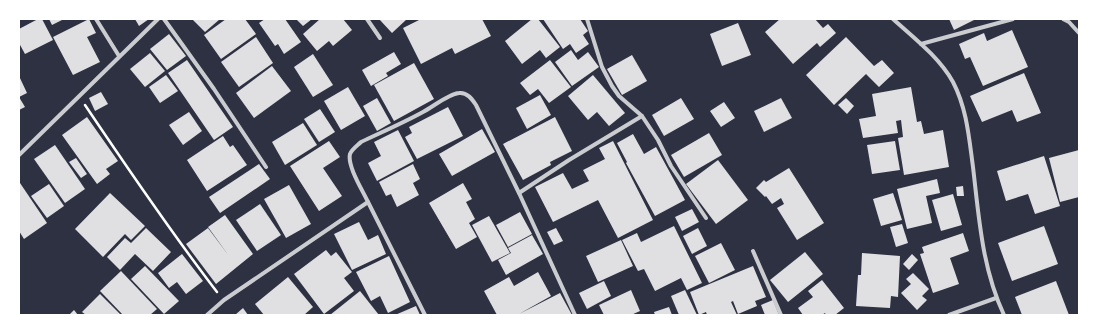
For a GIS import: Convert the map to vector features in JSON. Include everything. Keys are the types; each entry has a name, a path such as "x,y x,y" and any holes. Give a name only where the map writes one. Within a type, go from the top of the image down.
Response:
{"street":[{"path":"96,19 119,56"},
{"path":"19,155 158,19"},
{"path":"164,19 210,83 266,167"},
{"path":"367,19 380,38"},
{"path":"587,19 602,67 612,86 619,96 642,116 658,140 671,166 706,218"},
{"path":"892,19 921,44 943,67 961,99 968,130 983,250 996,298 1004,315"},
{"path":"921,44 1013,19"},
{"path":"1063,19 1070,22 1079,34"},
{"path":"425,315 350,164 350,154 361,142 423,112 451,95 459,93 465,94 471,98 476,105 575,315"},
{"path":"518,193 642,116"},
{"path":"207,315 224,300 368,202"},
{"path":"754,251 781,315"},
{"path":"949,315 996,298"}],"path":[{"path":"79,96 132,176 183,248 224,300"}],"building":[{"path":"38,19 42,19 53,40 25,54 19,43 19,29"},
{"path":"49,19 64,19 52,25"},
{"path":"89,19 96,33 87,37 100,62 73,75 53,37"},
{"path":"135,19 149,19 139,26"},
{"path":"192,19 220,19 205,32"},
{"path":"226,19 245,19 256,34 221,59 204,35"},
{"path":"265,19 285,19 301,42 284,54 278,44 275,46 259,23"},
{"path":"296,19 312,19 303,26"},
{"path":"320,19 343,19 352,30 333,46 329,41 317,51 303,34"},
{"path":"379,19 407,19 392,33"},
{"path":"421,19 482,19 491,36 455,54 452,48 421,64 403,28"},
{"path":"532,19 538,19 560,47 546,58 540,50 522,64 505,41"},
{"path":"543,19 580,19 588,31 583,35 589,44 576,53 570,44 563,49"},
{"path":"780,19 815,19 823,28 828,24 836,33 820,47 817,43 793,64 765,32"},
{"path":"949,19 976,19 954,30"},
{"path":"738,23 751,55 722,66 710,34"},
{"path":"1012,30 1028,67 983,86 970,57 965,59 959,44 984,33 987,41"},
{"path":"169,34 186,56 167,70 150,49"},
{"path":"256,37 273,63 239,87 221,62"},
{"path":"846,37 874,66 882,60 894,73 879,87 866,74 834,105 806,75"},
{"path":"571,50 578,60 588,52 599,67 572,86 555,62"},
{"path":"394,52 401,64 386,73 388,76 371,86 362,70"},
{"path":"150,53 165,71 145,87 130,69"},
{"path":"313,54 333,85 313,97 294,67"},
{"path":"632,55 647,81 622,95 607,69"},
{"path":"187,60 233,127 214,140 168,73"},
{"path":"550,60 571,87 549,103 538,89 530,95 520,83"},
{"path":"414,63 434,99 394,121 374,85"},
{"path":"272,66 291,91 254,118 236,93"},
{"path":"1024,73 1041,113 1017,122 1012,110 982,122 970,96"},
{"path":"166,75 178,91 160,103 149,87"},
{"path":"593,75 625,113 609,126 597,112 588,120 568,96"},
{"path":"19,76 27,93 19,97"},
{"path":"348,87 365,116 341,130 324,101"},
{"path":"911,87 917,122 921,121 924,134 943,130 949,167 904,175 898,138 903,137 901,120 896,121 898,133 863,138 859,119 876,116 872,94"},
{"path":"101,92 108,104 95,111 89,98"},
{"path":"540,95 551,115 527,129 516,108"},
{"path":"19,97 25,107 19,110"},
{"path":"377,98 391,123 377,131 363,106"},
{"path":"681,98 694,119 664,136 652,115"},
{"path":"781,98 792,118 764,132 754,111"},
{"path":"846,98 854,106 847,114 838,105"},
{"path":"724,102 735,118 721,127 710,111"},
{"path":"448,107 463,136 417,159 405,137 412,133 409,127"},
{"path":"320,109 335,132 319,142 304,119"},
{"path":"189,112 202,131 183,145 169,125"},
{"path":"87,117 118,161 106,169 110,174 97,184 62,135"},
{"path":"555,117 572,151 550,162 551,165 523,180 503,144"},
{"path":"303,123 317,145 285,165 272,142"},
{"path":"482,129 495,152 452,176 439,154"},
{"path":"398,130 414,161 377,181 368,163 381,156 374,142"},
{"path":"709,133 722,155 684,177 671,155"},
{"path":"633,134 644,154 656,147 685,200 655,216 626,163 627,162 617,143"},
{"path":"223,136 230,147 233,145 247,165 207,191 187,160"},
{"path":"329,141 340,157 323,168 342,196 319,211 290,166"},
{"path":"613,141 653,220 618,238 598,200 553,222 535,187 563,173 572,189 589,181 583,170 605,159 599,148"},
{"path":"895,141 900,170 872,174 867,145"},
{"path":"55,145 85,189 65,203 34,159"},
{"path":"1079,150 1079,197 1060,202 1049,158"},
{"path":"1044,156 1060,206 1035,214 1028,194 1006,201 997,171"},
{"path":"76,158 87,174 81,178 69,162"},
{"path":"718,160 748,200 716,224 686,184"},
{"path":"259,164 270,179 220,213 209,197"},
{"path":"413,164 420,179 413,183 419,195 397,207 391,194 386,196 379,182"},
{"path":"789,168 824,223 797,240 777,208 784,204 781,198 772,204 766,196 765,197 756,188 764,180 766,182"},
{"path":"937,179 940,193 926,196 932,223 907,229 897,189"},
{"path":"20,183 47,223 24,239 19,231"},
{"path":"463,183 472,199 466,202 475,219 469,223 477,237 456,249 429,203"},
{"path":"49,184 64,206 47,218 31,196"},
{"path":"289,185 311,224 286,238 264,199"},
{"path":"963,186 964,196 957,196 956,187"},
{"path":"110,193 145,226 131,240 125,234 103,257 75,229"},
{"path":"893,193 902,220 881,226 873,199"},
{"path":"953,194 962,225 941,231 932,200"},
{"path":"260,204 281,235 257,251 236,220"},
{"path":"692,209 699,222 682,231 675,217"},
{"path":"520,212 532,234 508,247 496,225"},
{"path":"225,215 253,254 216,284 186,244 208,228 229,256 208,227"},
{"path":"489,216 510,253 492,262 472,225"},
{"path":"359,222 368,240 378,235 386,254 352,270 334,234"},
{"path":"902,224 908,243 896,247 890,227"},
{"path":"674,226 702,283 687,290 681,278 655,291 644,269 638,271 622,240 637,233 641,242"},
{"path":"1044,226 1058,264 1012,281 998,243"},
{"path":"146,228 171,252 153,271 135,254 120,270 107,257 125,238 131,243"},
{"path":"556,228 563,241 554,245 547,232"},
{"path":"698,228 707,246 692,254 683,236"},
{"path":"963,233 969,251 950,258 959,284 933,293 920,254 924,253 922,247"},
{"path":"532,235 543,254 506,275 498,260 511,253 508,248"},
{"path":"621,240 633,266 598,282 586,256"},
{"path":"721,243 735,270 709,283 695,256"},
{"path":"326,250 331,256 336,252 352,272 344,278 354,291 324,314 294,274"},
{"path":"805,252 823,274 788,302 770,280"},
{"path":"862,253 900,256 898,297 891,296 890,308 856,306 858,275 861,275"},
{"path":"182,254 203,281 186,294 177,282 169,288 158,273"},
{"path":"912,254 918,260 909,270 903,264"},
{"path":"389,256 410,302 388,313 380,296 371,301 356,272"},
{"path":"145,266 179,301 164,314 131,279"},
{"path":"753,266 766,297 755,301 757,306 738,314 733,301 731,302 737,315 707,315 706,312 699,315 690,292"},
{"path":"121,271 157,309 150,315 123,315 100,291"},
{"path":"538,272 551,296 519,314 560,293 572,315 497,315 484,291 509,277 514,286"},
{"path":"913,273 929,289 922,296 927,300 917,310 901,293 911,284 906,279"},
{"path":"288,277 313,307 304,315 264,315 255,304"},
{"path":"822,280 844,308 835,315 826,315 825,313 822,315 803,315 798,308 813,297 808,291"},
{"path":"604,281 611,296 587,309 579,293"},
{"path":"1056,281 1069,315 1022,315 1015,297"},
{"path":"631,290 640,311 631,315 604,315 599,305"},
{"path":"685,290 697,315 679,315 671,296"},
{"path":"360,291 379,315 330,315"},
{"path":"100,294 121,315 86,315 82,312"},
{"path":"773,300 779,315 765,315 761,305"},
{"path":"416,306 420,315 395,315"},
{"path":"669,307 672,315 655,315 654,312"},
{"path":"243,308 248,315 235,315"},
{"path":"74,310 78,315 69,315"}]}
